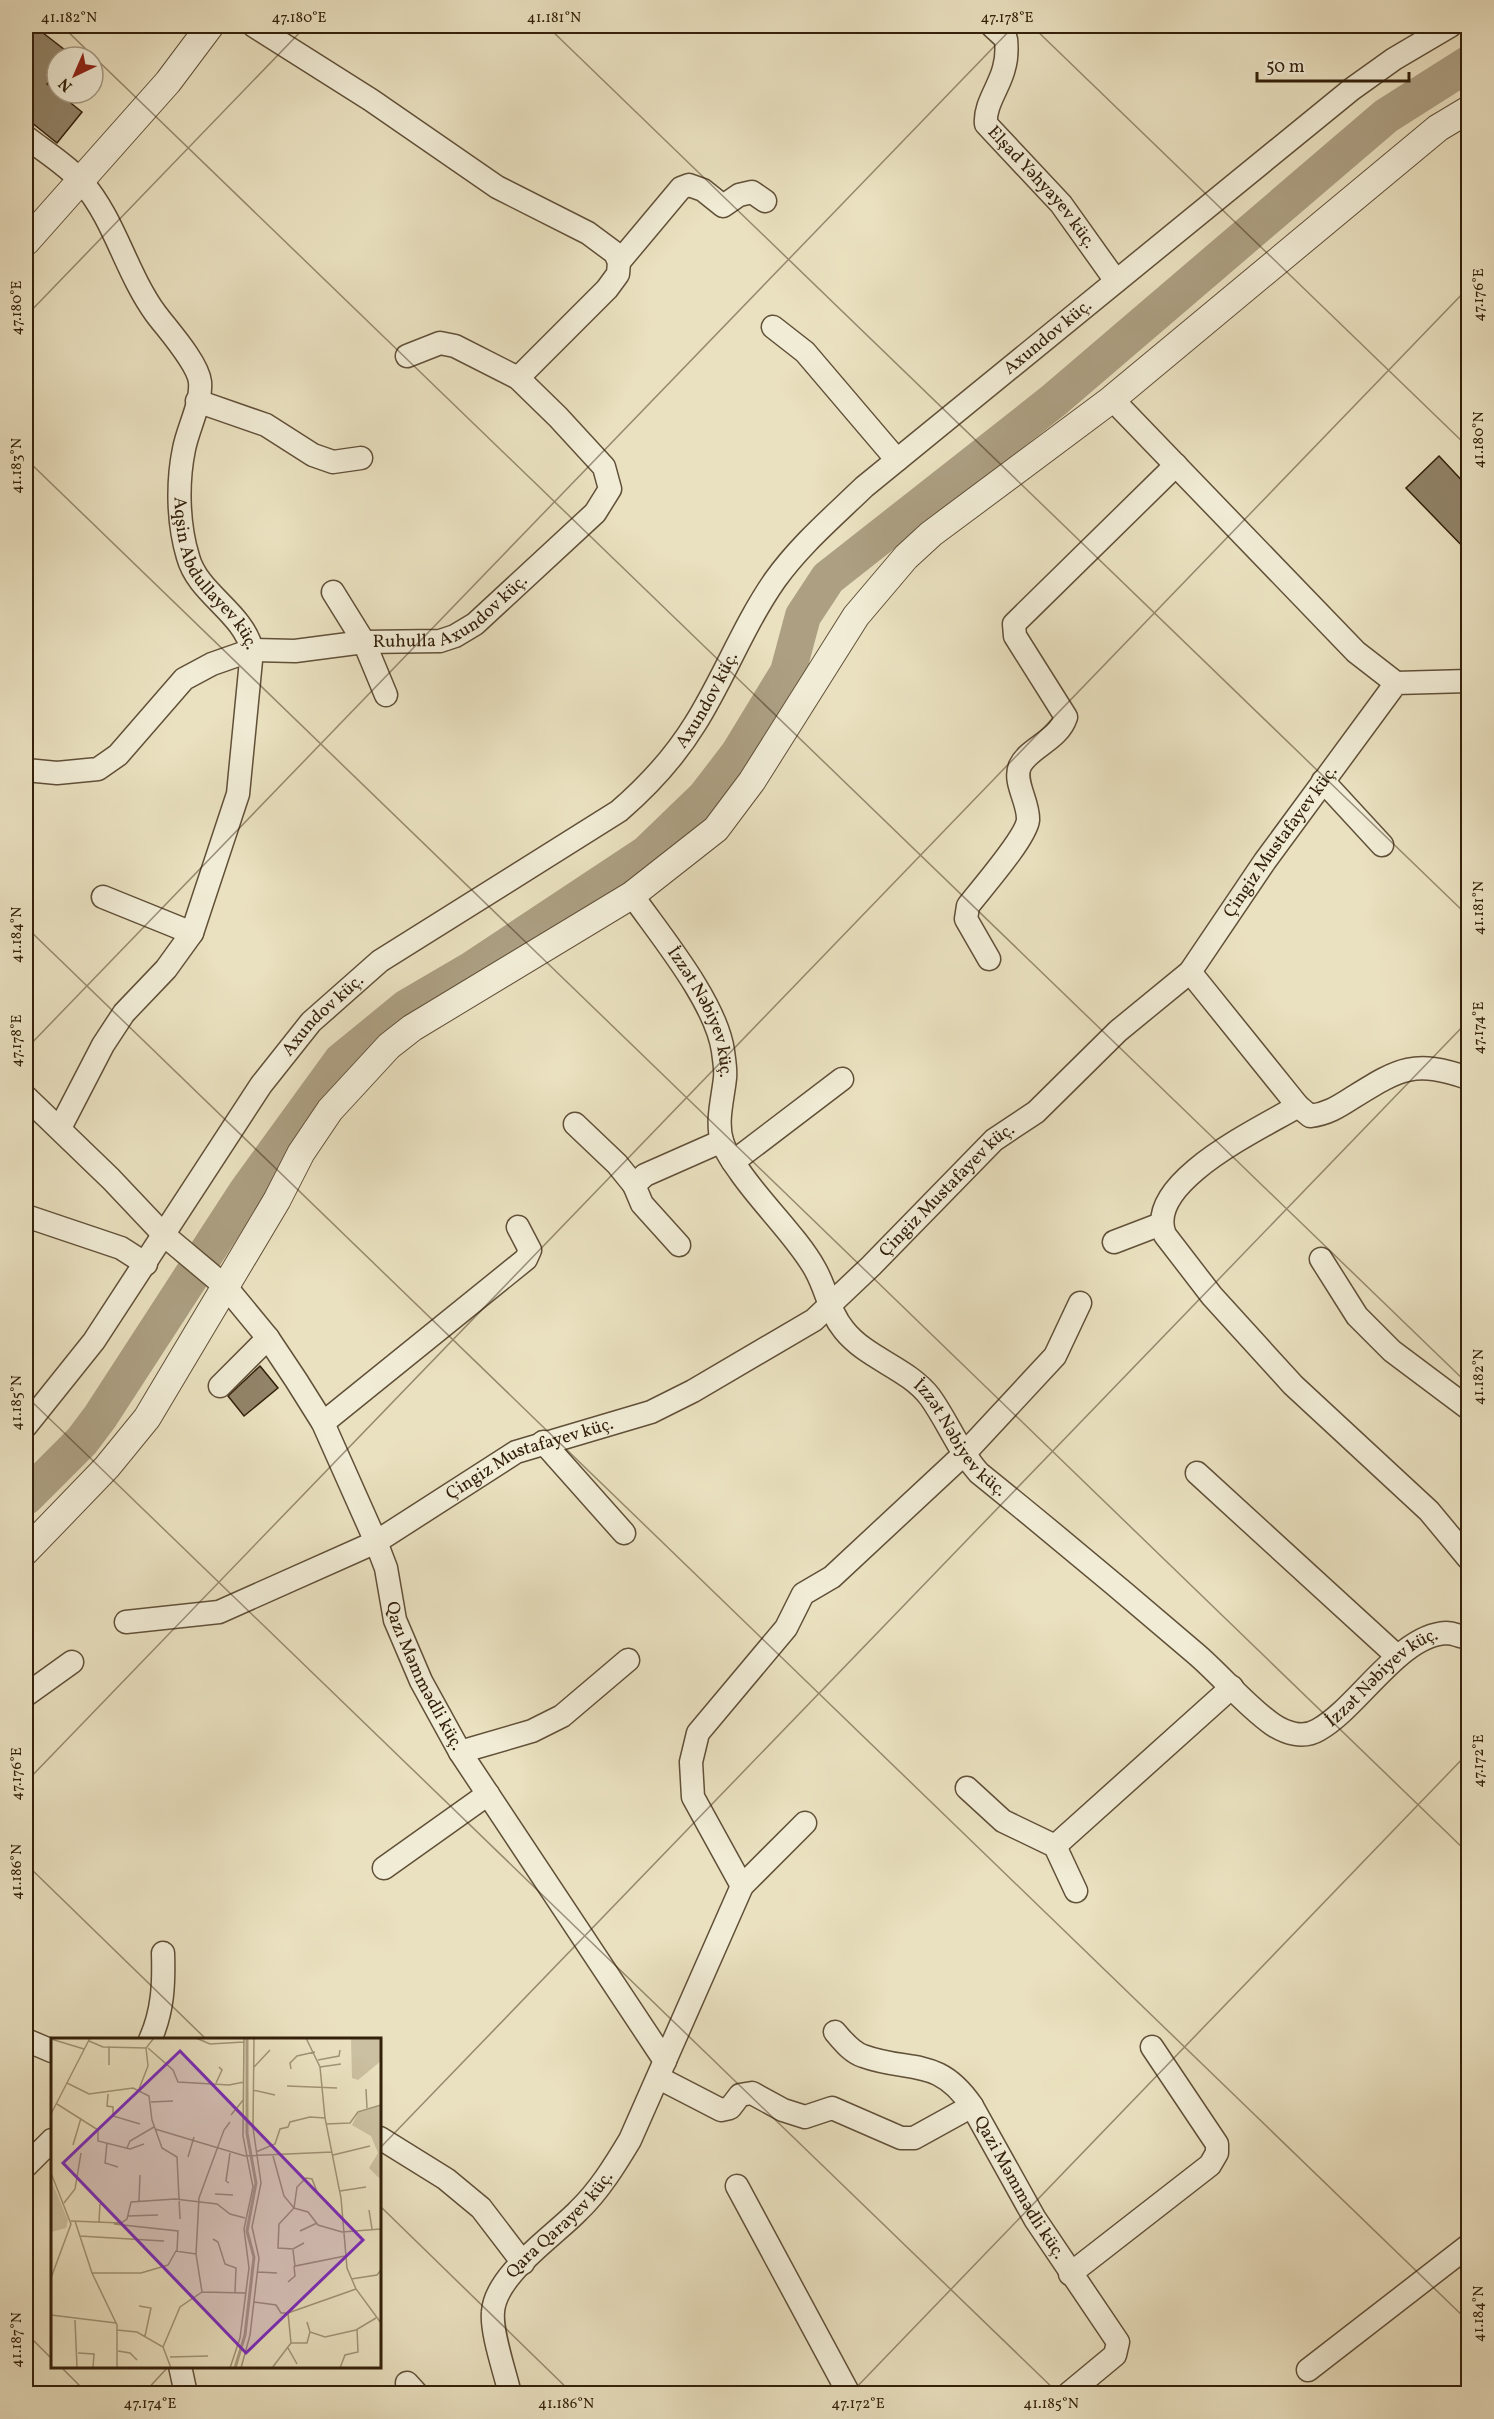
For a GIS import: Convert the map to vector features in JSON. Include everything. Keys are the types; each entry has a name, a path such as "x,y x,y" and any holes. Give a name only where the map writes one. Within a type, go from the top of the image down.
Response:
{"street":[{"path":"26,242 82,182 168,82 210,26"},
{"path":"254,26 371,100 497,187 588,233 615,253 619,262 618,274 607,289 518,378"},
{"name":"Axundov küç.","path":"26,1426 94,1341 146,1264 171,1241 280,1060 311,1022 342,991 380,961 620,811 649,784 695,723 745,629 775,580 802,545 897,460 1352,89 1394,59 1450,26"},
{"name":"Elşad Yəhyayev küç.","path":"1001,30 1004,69 985,115 986,124 1061,204 1116,281"},
{"path":"26,1551 107,1467 137,1432 220,1282 307,1144 330,1110 389,1046 412,1028 632,895 693,849 730,812 815,685 856,616 906,557 931,534 1112,399 1396,161 1438,128 1468,110"},
{"name":"Aqşin Abdullayev küç.","path":"26,136 82,182 100,210 153,309 195,368 200,382 184,450 181,482 182,528 188,558 195,572 242,627 249,638 252,650 238,794 192,933 166,969 124,1013 103,1045 60,1128"},
{"path":"619,262 681,189 689,185 703,190 723,206 739,195 752,192 765,201"},
{"path":"773,327 805,352 897,460"},
{"name":"Ruhulla Axundov küç.","path":"26,770 57,773 98,769 118,755 184,679 212,664 252,650 295,651 364,642 440,640 456,636 475,624 595,513 604,502 610,489 604,467 518,378 455,346 440,344 407,357"},
{"path":"1112,399 1356,652 1395,683 1468,681"},
{"path":"197,401 266,425 313,455 333,462 361,458"},
{"path":"988,959 966,919 968,906 1020,838 1028,820 1017,774 1021,763 1062,729 1066,717 1015,636 1014,624 1176,465"},
{"path":"333,592 364,642 386,695"},
{"name":"Çingiz Mustafayev küç.","path":"126,1622 219,1612 376,1542 516,1452 543,1442 651,1412 786,1338 829,1307 994,1140 1036,1112 1118,1031 1190,972 1323,781 1395,683"},
{"path":"1323,781 1382,844"},
{"name":"İzzət Nəbiyev küç.","path":"632,895 690,979 712,1018 722,1047 726,1075 720,1114 722,1141 734,1162 763,1205 814,1268 829,1307 844,1331 859,1345 911,1378 930,1397 963,1455 979,1473 1197,1654 1272,1724 1291,1734 1305,1735 1317,1731 1342,1712 1397,1656 1425,1639 1446,1634 1468,1638"},
{"path":"103,897 192,933"},
{"path":"1190,972 1298,1106 1310,1116 1327,1114 1392,1073 1409,1068 1432,1068 1468,1078"},
{"path":"734,1162 842,1079"},
{"name":"Qazı Məmmədli küç.","path":"26,1097 60,1128 171,1241 220,1282 268,1338 323,1423 386,1568 395,1620 421,1681 460,1752 662,2070"},
{"path":"1298,1106 1209,1160 1185,1179 1168,1198 1161,1224 1165,1235 1212,1296 1293,1385 1429,1511 1468,1558"},
{"path":"575,1125 634,1185 642,1204 679,1245"},
{"path":"634,1185 645,1175 722,1141"},
{"path":"26,1216 121,1248 146,1264"},
{"path":"1114,1242 1161,1224"},
{"path":"323,1423 526,1259 530,1250 519,1227"},
{"path":"1321,1259 1357,1316 1392,1351 1468,1408"},
{"path":"805,1823 742,1886 693,1797 691,1762 698,1733 786,1628 803,1594 832,1577 963,1455 1055,1356 1080,1303"},
{"path":"220,1386 268,1338"},
{"path":"543,1442 624,1533"},
{"path":"1197,1473 1397,1656"},
{"path":"460,1752 532,1731 562,1716 628,1660"},
{"path":"26,1695 72,1662"},
{"path":"1056,1846 1232,1687"},
{"path":"967,1788 1003,1821 1056,1846 1076,1892"},
{"path":"384,1868 488,1794"},
{"name":"Qara Qarayev küç.","path":"510,2394 493,2312 500,2289 523,2263 580,2210 612,2170 630,2140 742,1886"},
{"path":"151,2038 158,2022 164,1991 163,1953"},
{"name":"Qazi Məmmədli küç.","path":"835,2032 853,2051 864,2056 923,2067 944,2077 960,2089 972,2106 1035,2219 1118,2342 1115,2355 1068,2394"},
{"path":"26,2040 51,2051"},
{"path":"1070,2274 1210,2164 1217,2153 1217,2144 1152,2047"},
{"path":"662,2070 722,2110 730,2108 740,2095 752,2092 783,2110 805,2117 832,2108 901,2138 914,2138 972,2106"},
{"path":"381,2140 446,2179 481,2208 523,2263"},
{"path":"26,2166 51,2141"},
{"path":"737,2186 849,2394"},
{"path":"1308,2370 1468,2246"},
{"path":"180,2368 186,2394"}],"building":[{"path":"34,26 59,45 45,45 45,105 73,105 82,112 57,143 26,118 26,37"},
{"path":"1439,456 1468,487 1468,552 1406,488"},
{"path":"260,1366 278,1388 244,1416 228,1396"}],"waterway":[{"path":"26,1497 82,1441 100,1417 246,1192 341,1061 407,1007 472,969 647,853 705,797 738,754 788,672 803,616 828,578 1053,401 1386,116 1468,64"}]}
